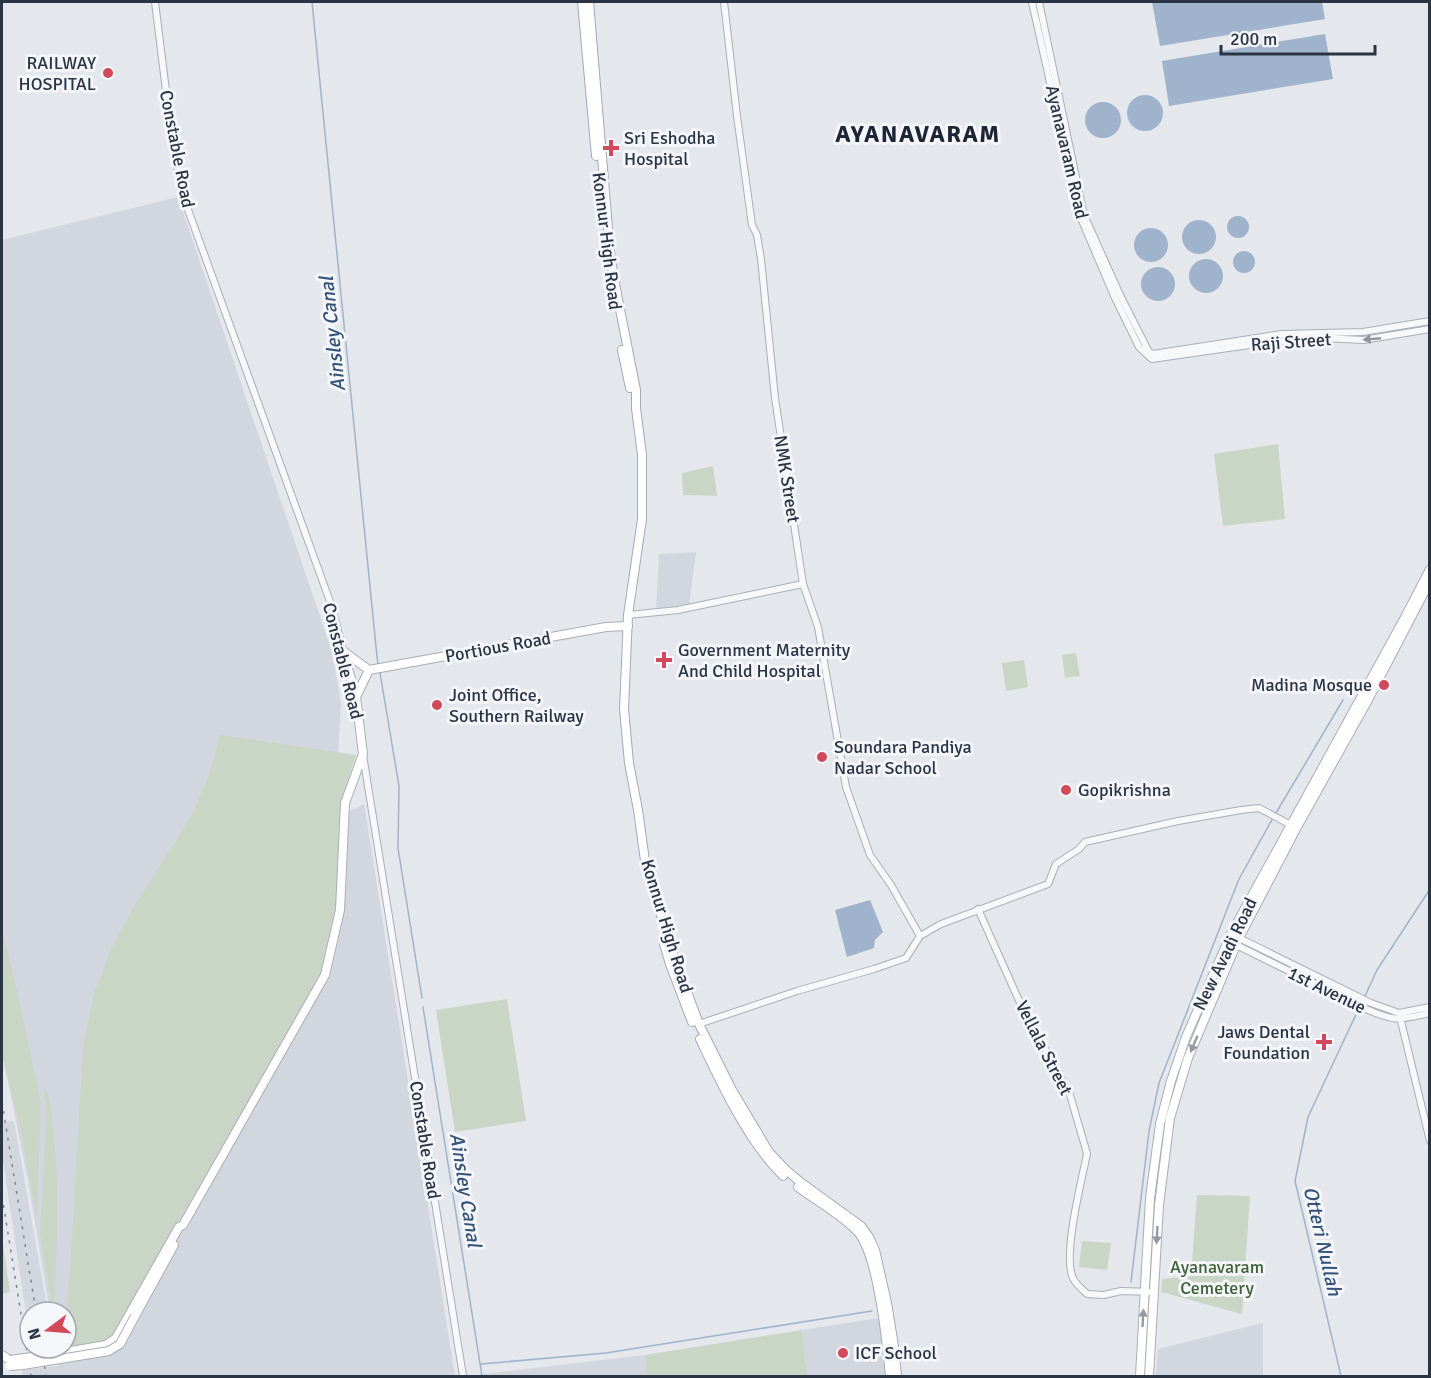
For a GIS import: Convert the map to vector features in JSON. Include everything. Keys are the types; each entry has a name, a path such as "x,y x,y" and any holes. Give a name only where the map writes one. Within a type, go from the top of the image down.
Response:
{"main road":[{"name":"Konnur High Road","path":"582,2 606,263 625,367 636,408"},
{"name":"Konnur High Road","path":"589,2 610,252 636,390 642,455 642,519 628,615 624,709 629,763 646,868 671,949 699,1024 732,1090 769,1152 785,1169 861,1226 869,1237 875,1250 887,1303 897,1377"},
{"name":"New Avadi Road","path":"1149,1377 1150,1198 1160,1124 1186,1037 1229,937 1430,569"},
{"name":"New Avadi Road","path":"1140,1377 1158,1205 1170,1118 1188,1058 1238,941 1430,581"},
{"name":"Portious Road","path":"369,670 606,627 627,626"},
{"path":"343,651 369,670 356,697"},
{"name":"Constable Road","path":"343,651 356,697 363,754"},
{"path":"7,1363 110,1343 131,1317 174,1246 183,1225 325,975 340,910 345,803 363,754"},
{"path":"646,868 644,873 648,890 670,964 688,1013 757,1146 785,1177 859,1234 867,1249 877,1285 890,1377"},
{"path":"7,1363 23,1365 109,1350 120,1344 131,1317"},
{"path":"2,1355 7,1363"}],"street":[{"name":"Constable Road","path":"155,2 172,140 182,193 332,607 343,651"},
{"name":"NMK Street","path":"724,2 750,215 752,225 758,235 775,398 803,584 818,627 846,787 870,855 891,885 920,936"},
{"name":"Ayanavaram Road","path":"1032,2 1080,216 1139,347 1152,357"},
{"name":"Ayanavaram Road","path":"1039,2 1084,214 1120,296 1152,357"},
{"name":"Raji Street","path":"1152,357 1282,334 1363,332 1430,321"},
{"name":"Raji Street","path":"1152,357 1323,338 1363,340 1430,329"},
{"path":"628,615 696,607 803,584"},
{"name":"Constable Road","path":"363,754 463,1377"},
{"path":"699,1024 906,958 920,936 941,924 1048,884 1056,864 1079,849 1085,842 1178,820 1259,808 1292,825"},
{"name":"Vellala Street","path":"978,909 1030,1025 1070,1095 1087,1154 1070,1243 1069,1260 1072,1279 1087,1294 1104,1295 1121,1291 1149,1292"},
{"name":"1st Avenue","path":"1229,937 1362,1003 1386,1018 1430,1013"},
{"name":"1st Avenue","path":"1400,1017 1430,1007"},
{"path":"1400,1017 1430,1141"}],"shaded area":[{"path":"178,197 332,652 341,704 334,819 364,804 455,1376 22,1376 22,1370 58,1366 57,1360 78,1360 78,1300 48,1300 28,1181 2,1052 2,240"},
{"path":"696,552 689,605 656,612 659,554"},
{"path":"14,1121 46,1300 24,1300 2,1154 2,1122"},
{"name":"ICF School","path":"879,1318 885,1376 807,1376 802,1330"},
{"path":"1263,1323 1263,1376 1156,1376 1158,1349"},
{"path":"645,1355 646,1376 469,1376"}],"green space":[{"path":"1278,444 1285,519 1223,526 1214,454"},
{"path":"713,466 717,496 683,495 682,473"},
{"path":"1076,653 1080,676 1065,678 1062,655"},
{"path":"1024,660 1028,687 1006,691 1002,663"},
{"path":"220,735 356,755 340,805 336,909 321,975 114,1336 106,1341 78,1347 78,1300 68,1300 83,1046 94,994 111,949 137,901 195,809 211,769"},
{"path":"2,928 41,1103 37,1218 20,1126 2,1057"},
{"path":"507,999 526,1121 455,1132 436,1010"},
{"path":"44,1089 50,1105 55,1147 57,1218 54,1300 51,1300 40,1234 46,1127"},
{"name":"Ayanavaram Cemetery","path":"1197,1195 1250,1196 1242,1314 1161,1292 1162,1279 1191,1276"},
{"path":"2,1238 10,1292 2,1294"},
{"path":"1082,1241 1111,1243 1107,1270 1079,1267"},
{"path":"802,1330 807,1376 646,1376 645,1355"}],"water":[{"path":"1152,2 1322,2 1325,19 1160,46"},
{"path":"1325,34 1333,79 1169,106 1162,61"},
{"path":"1145,95 1157,101 1163,113 1157,125 1145,131 1133,125 1127,113 1133,101"},
{"path":"1103,102 1116,107 1121,120 1116,133 1103,138 1090,133 1085,120 1090,107"},
{"path":"1238,216 1246,219 1249,227 1246,235 1238,238 1230,235 1227,227 1230,219"},
{"path":"1199,220 1211,225 1216,237 1211,249 1199,254 1187,249 1182,237 1187,225"},
{"path":"1151,228 1163,233 1168,245 1163,257 1151,262 1139,257 1134,245 1139,233"},
{"path":"1244,251 1252,254 1255,262 1252,270 1244,273 1236,270 1233,262 1236,254"},
{"path":"1206,259 1218,264 1223,276 1218,288 1206,293 1194,288 1189,276 1194,264"},
{"path":"1158,267 1170,272 1175,284 1170,296 1158,301 1146,296 1141,284 1146,272"},
{"path":"870,900 883,932 875,940 874,948 847,957 835,910"}],"waterway":[{"name":"Ainsley Canal","path":"312,2 378,664"},
{"name":"Ainsley Canal","path":"380,673 399,786 398,848 422,998"},
{"path":"1276,813 1343,700"},
{"path":"1131,1282 1149,1131 1159,1083 1239,879 1273,818"},
{"name":"Otteri Nullah","path":"1365,996 1377,970 1430,889"},
{"name":"Ainsley Canal","path":"423,1007 482,1376"},
{"name":"Otteri Nullah","path":"1341,1376 1295,1181 1308,1117 1359,1008"},
{"path":"481,1364 606,1353 872,1311"}],"railway":[{"path":"2,1102 34,1300"},
{"path":"2,1196 31,1376"},
{"path":"44,1360 46,1376"}],"place":[{"name":"RAILWAY HOSPITAL","path":"108,73"},
{"name":"Sri Eshodha Hospital","path":"611,148"},
{"name":"Government Maternity And Child Hospital","path":"664,660"},
{"name":"Madina Mosque","path":"1384,685"},
{"name":"Joint Office, Southern Railway","path":"437,705"},
{"name":"Soundara Pandiya Nadar School","path":"822,757"},
{"name":"Gopikrishna","path":"1066,790"},
{"name":"Jaws Dental Foundation","path":"1324,1042"},
{"name":"ICF School","path":"843,1353"}],"district":[{"name":"AYANAVARAM","path":"918,134"}]}
